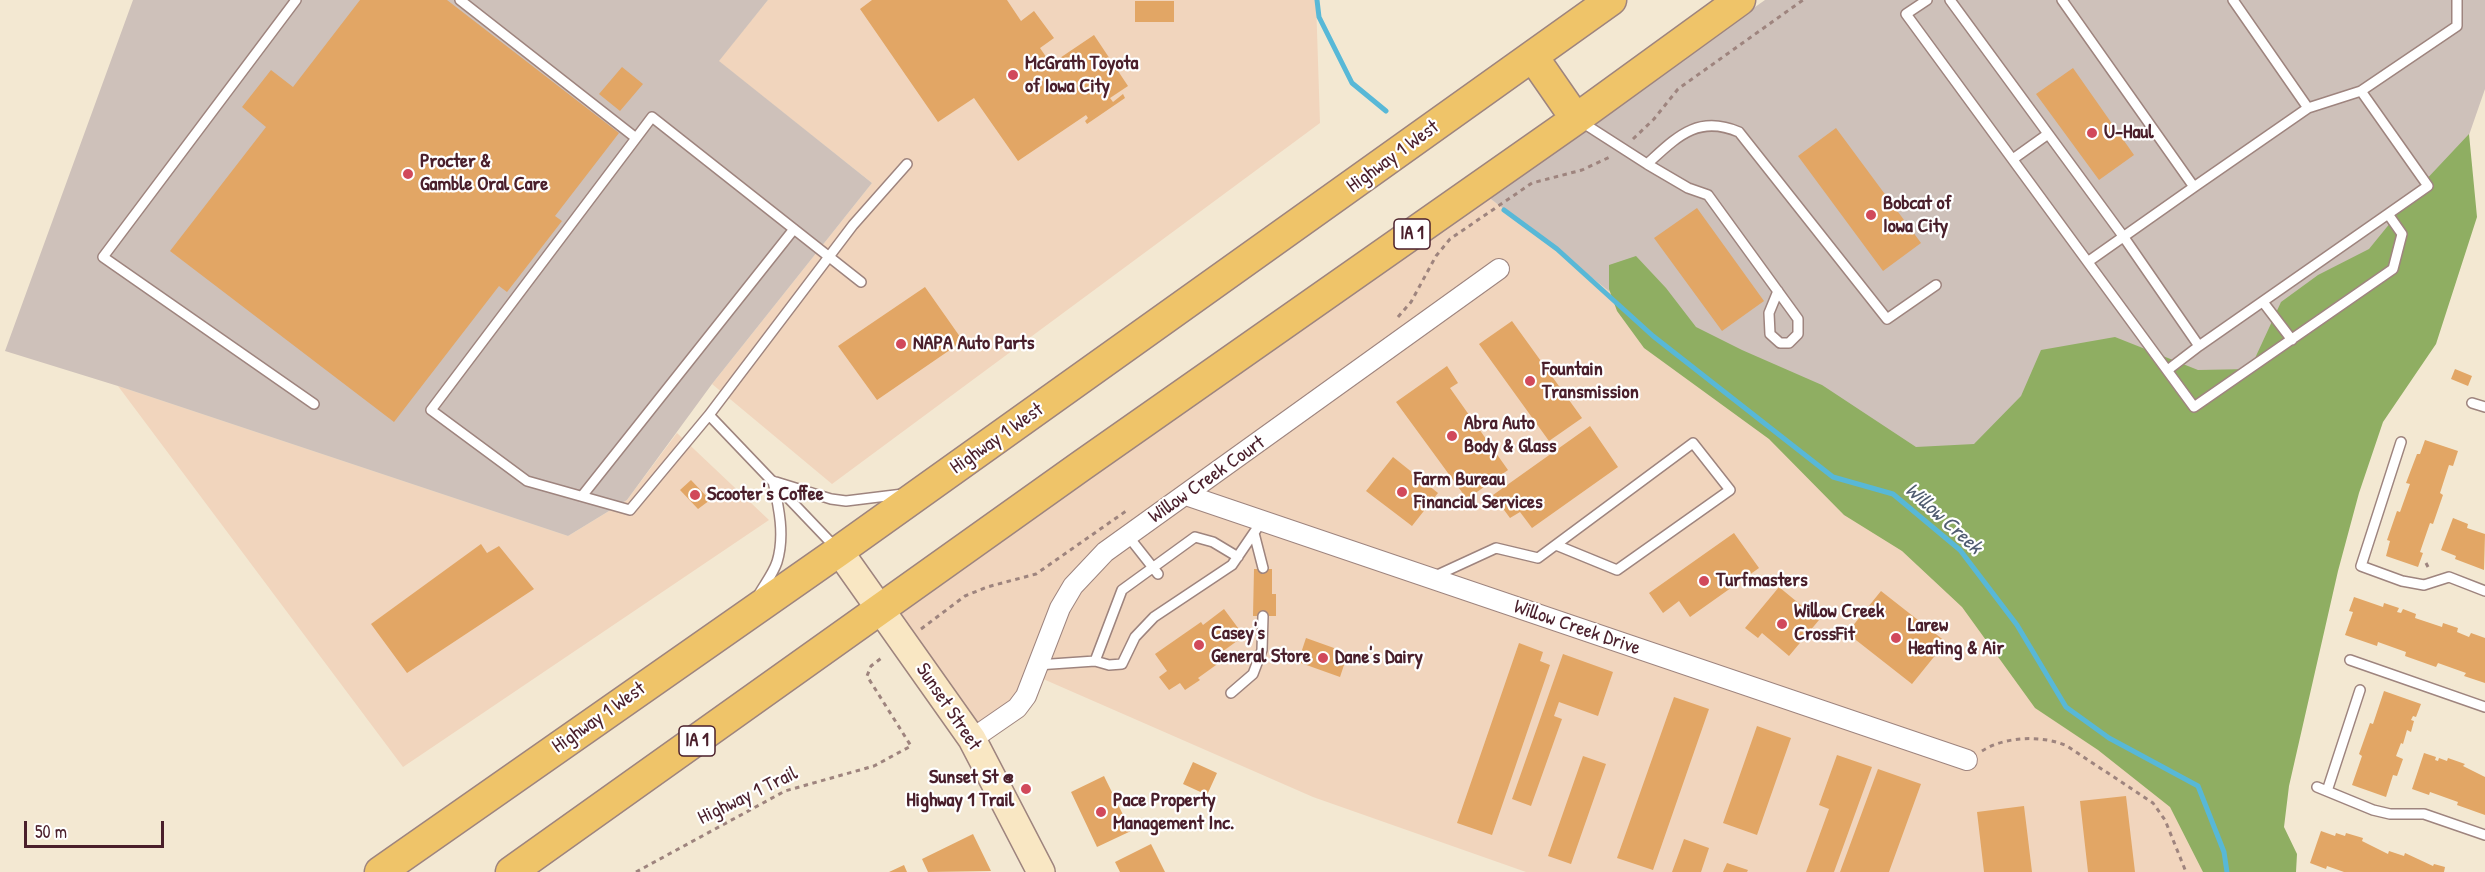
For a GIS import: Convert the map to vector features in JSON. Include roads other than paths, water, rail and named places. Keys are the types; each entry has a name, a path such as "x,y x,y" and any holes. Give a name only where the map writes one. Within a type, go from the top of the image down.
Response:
{"main road":[{"name":"Highway 1 West","path":"380,872 839,551 1611,0"},
{"name":"IA 1","path":"511,872 1740,0"},
{"path":"1533,57 1576,118"}],"street":[{"name":"Willow Creek Court","path":"972,739 1017,708 1026,696 1048,634 1073,586 1105,552 1499,269"},
{"name":"Willow Creek Drive","path":"1186,495 1258,527 1431,578 1967,760"},
{"name":"Sunset Street","path":"839,551 972,739 1041,872"}],"lane":[{"path":"296,0 104,257 314,404"},
{"path":"460,0 636,138"},
{"path":"1927,0 1906,14 2169,369 2194,407 2393,269 2402,234 2388,214"},
{"path":"1950,0 2123,236 2199,346"},
{"path":"2062,0 2194,187"},
{"path":"2233,0 2308,108"},
{"path":"2089,261 2308,108 2361,91 2457,26 2457,0"},
{"path":"2169,369 2428,186 2361,91"},
{"path":"861,282 829,257 652,117 431,410 527,481 630,510 710,415 829,257 907,164"},
{"path":"1576,118 1647,165 1688,188 1708,195 1778,291 1798,319 1798,334 1789,343 1780,343 1770,334 1769,313 1778,291"},
{"path":"1647,165 1681,134 1699,126 1725,127 1739,132 1887,320 1936,285"},
{"path":"2013,159 2048,134"},
{"path":"582,496 794,229"},
{"path":"2263,302 2292,340"},
{"path":"2472,403 2485,407"},
{"path":"710,415 839,551"},
{"path":"2401,442 2361,566 2402,581 2424,585 2449,577 2485,591"},
{"path":"1431,578 1496,548 1538,558 1693,443 1730,490 1617,570 1556,546"},
{"path":"773,481 823,497 846,501 920,493"},
{"path":"747,615 776,563 781,518 773,481"},
{"path":"1037,665 1095,660 1109,664 1122,664 1136,637 1154,617 1227,569 1258,527"},
{"path":"1258,527 1263,568"},
{"path":"1128,536 1155,571"},
{"path":"1095,660 1122,590 1155,571 1196,537 1213,542 1238,557"},
{"path":"1231,693 1253,674 1262,650 1263,616"},
{"path":"2350,660 2485,707"},
{"path":"2327,791 2360,690"},
{"path":"2317,787 2373,810 2390,814 2424,814 2485,835"}],"waterway":[{"name":"Willow Creek","path":"1317,0 1319,17 1352,83 1386,111"},
{"name":"Willow Creek","path":"1504,210 1557,249 1653,336 1833,477 1893,494 1960,550 2017,625 2066,707 2109,738 2198,786 2224,852 2227,872"}],"place":[{"name":"McGrath Toyota of Iowa City","path":"1013,75"},
{"name":"U-Haul","path":"2092,133"},
{"name":"Procter & Gamble Oral Care","path":"408,174"},
{"name":"Bobcat of Iowa City","path":"1871,215"},
{"name":"NAPA Auto Parts","path":"901,344"},
{"name":"Fountain Transmission","path":"1530,381"},
{"name":"Abra Auto Body & Glass","path":"1452,436"},
{"name":"Farm Bureau Financial Services","path":"1402,492"},
{"name":"Scooter's Coffee","path":"695,495"},
{"name":"Turfmasters","path":"1704,581"},
{"name":"Willow Creek CrossFit","path":"1782,624"},
{"name":"Larew Heating & Air","path":"1896,638"},
{"name":"Casey's General Store","path":"1199,645"},
{"name":"Dane's Dairy","path":"1323,658"},
{"name":"Sunset St @ Highway 1 Trail","path":"1026,789"},
{"name":"Pace Property Management Inc.","path":"1101,812"}]}
